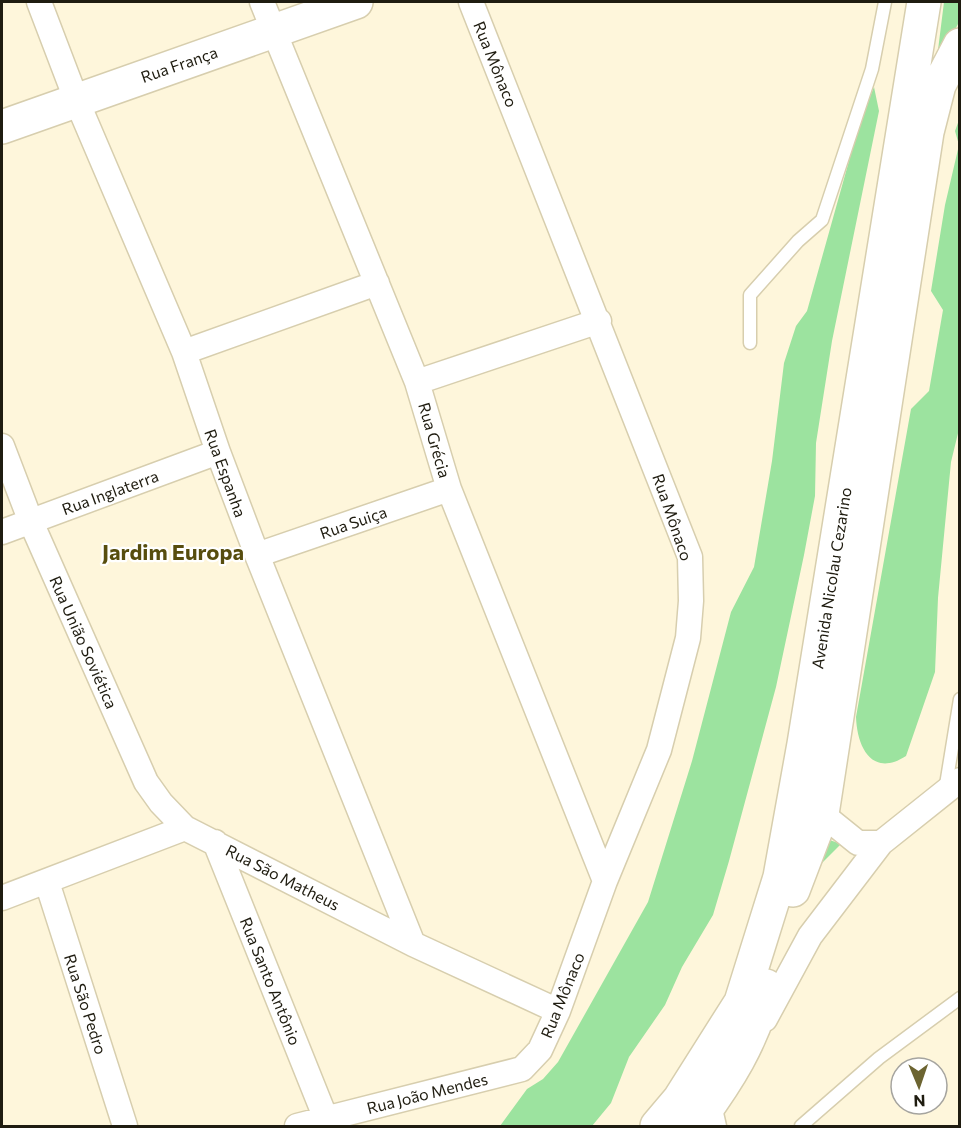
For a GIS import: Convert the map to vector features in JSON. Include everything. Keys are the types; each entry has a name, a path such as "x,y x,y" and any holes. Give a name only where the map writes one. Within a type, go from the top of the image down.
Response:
{"main road":[{"name":"Rua França","path":"2,127 75,99 356,2"},
{"name":"Avenida Nicolau Cezarino","path":"657,1126 680,1101 741,1002 780,877 806,732 924,2"},
{"name":"Avenida Nicolau Cezarino","path":"693,1126 717,1113 737,1066 762,1004 787,910 822,814 927,132 939,85 960,45"}],"street":[{"name":"Rua Espanha","path":"39,2 75,99 184,352 218,452 257,555 413,945"},
{"name":"Rua Grécia","path":"261,2 417,382 449,489 605,881"},
{"name":"Rua Mônaco","path":"471,2 599,321 690,557 691,601 688,638 659,750 605,881 558,1011 540,1050 522,1069"},
{"path":"184,352 376,283"},
{"path":"417,382 599,321"},
{"name":"Rua União Soviética","path":"2,446 30,522 146,782 161,803 185,828"},
{"name":"Rua Inglaterra","path":"2,532 218,452"},
{"name":"Rua Suiça","path":"257,555 449,489"},
{"path":"737,1066 783,990 810,936 881,843 952,786"},
{"path":"822,814 858,843 881,843"},
{"path":"2,898 185,828"},
{"name":"Rua São Matheus","path":"185,828 413,945 558,1011"},
{"name":"Rua Santo Antônio","path":"215,842 326,1119"},
{"name":"Rua São Pedro","path":"46,882 125,1126"},
{"name":"Rua João Mendes","path":"297,1126 522,1069"}],"lane":[{"path":"750,344 750,295 798,241 822,220 872,69 885,2"},
{"path":"952,786 960,699"},
{"path":"801,1126 879,1058 960,998"}],"green space":[{"path":"944,2 959,2 959,22 936,66"},
{"path":"874,87 879,111 832,341 816,443 815,496 804,555 776,687 713,915 682,967 665,1005 629,1057 611,1103 592,1126 500,1126 527,1089 543,1079 558,1062 648,902 692,761 731,612 754,567 772,461 784,363 796,326 807,311 861,118"},
{"path":"959,120 960,425 951,462 938,598 935,672 906,756 894,762 884,763 869,756 863,748 859,739 856,717 911,409 929,391 943,310 931,291 945,205 959,145 955,131"},
{"path":"821,837 841,844 816,869"}],"district":[{"name":"Jardim Europa","path":"173,551"}]}
